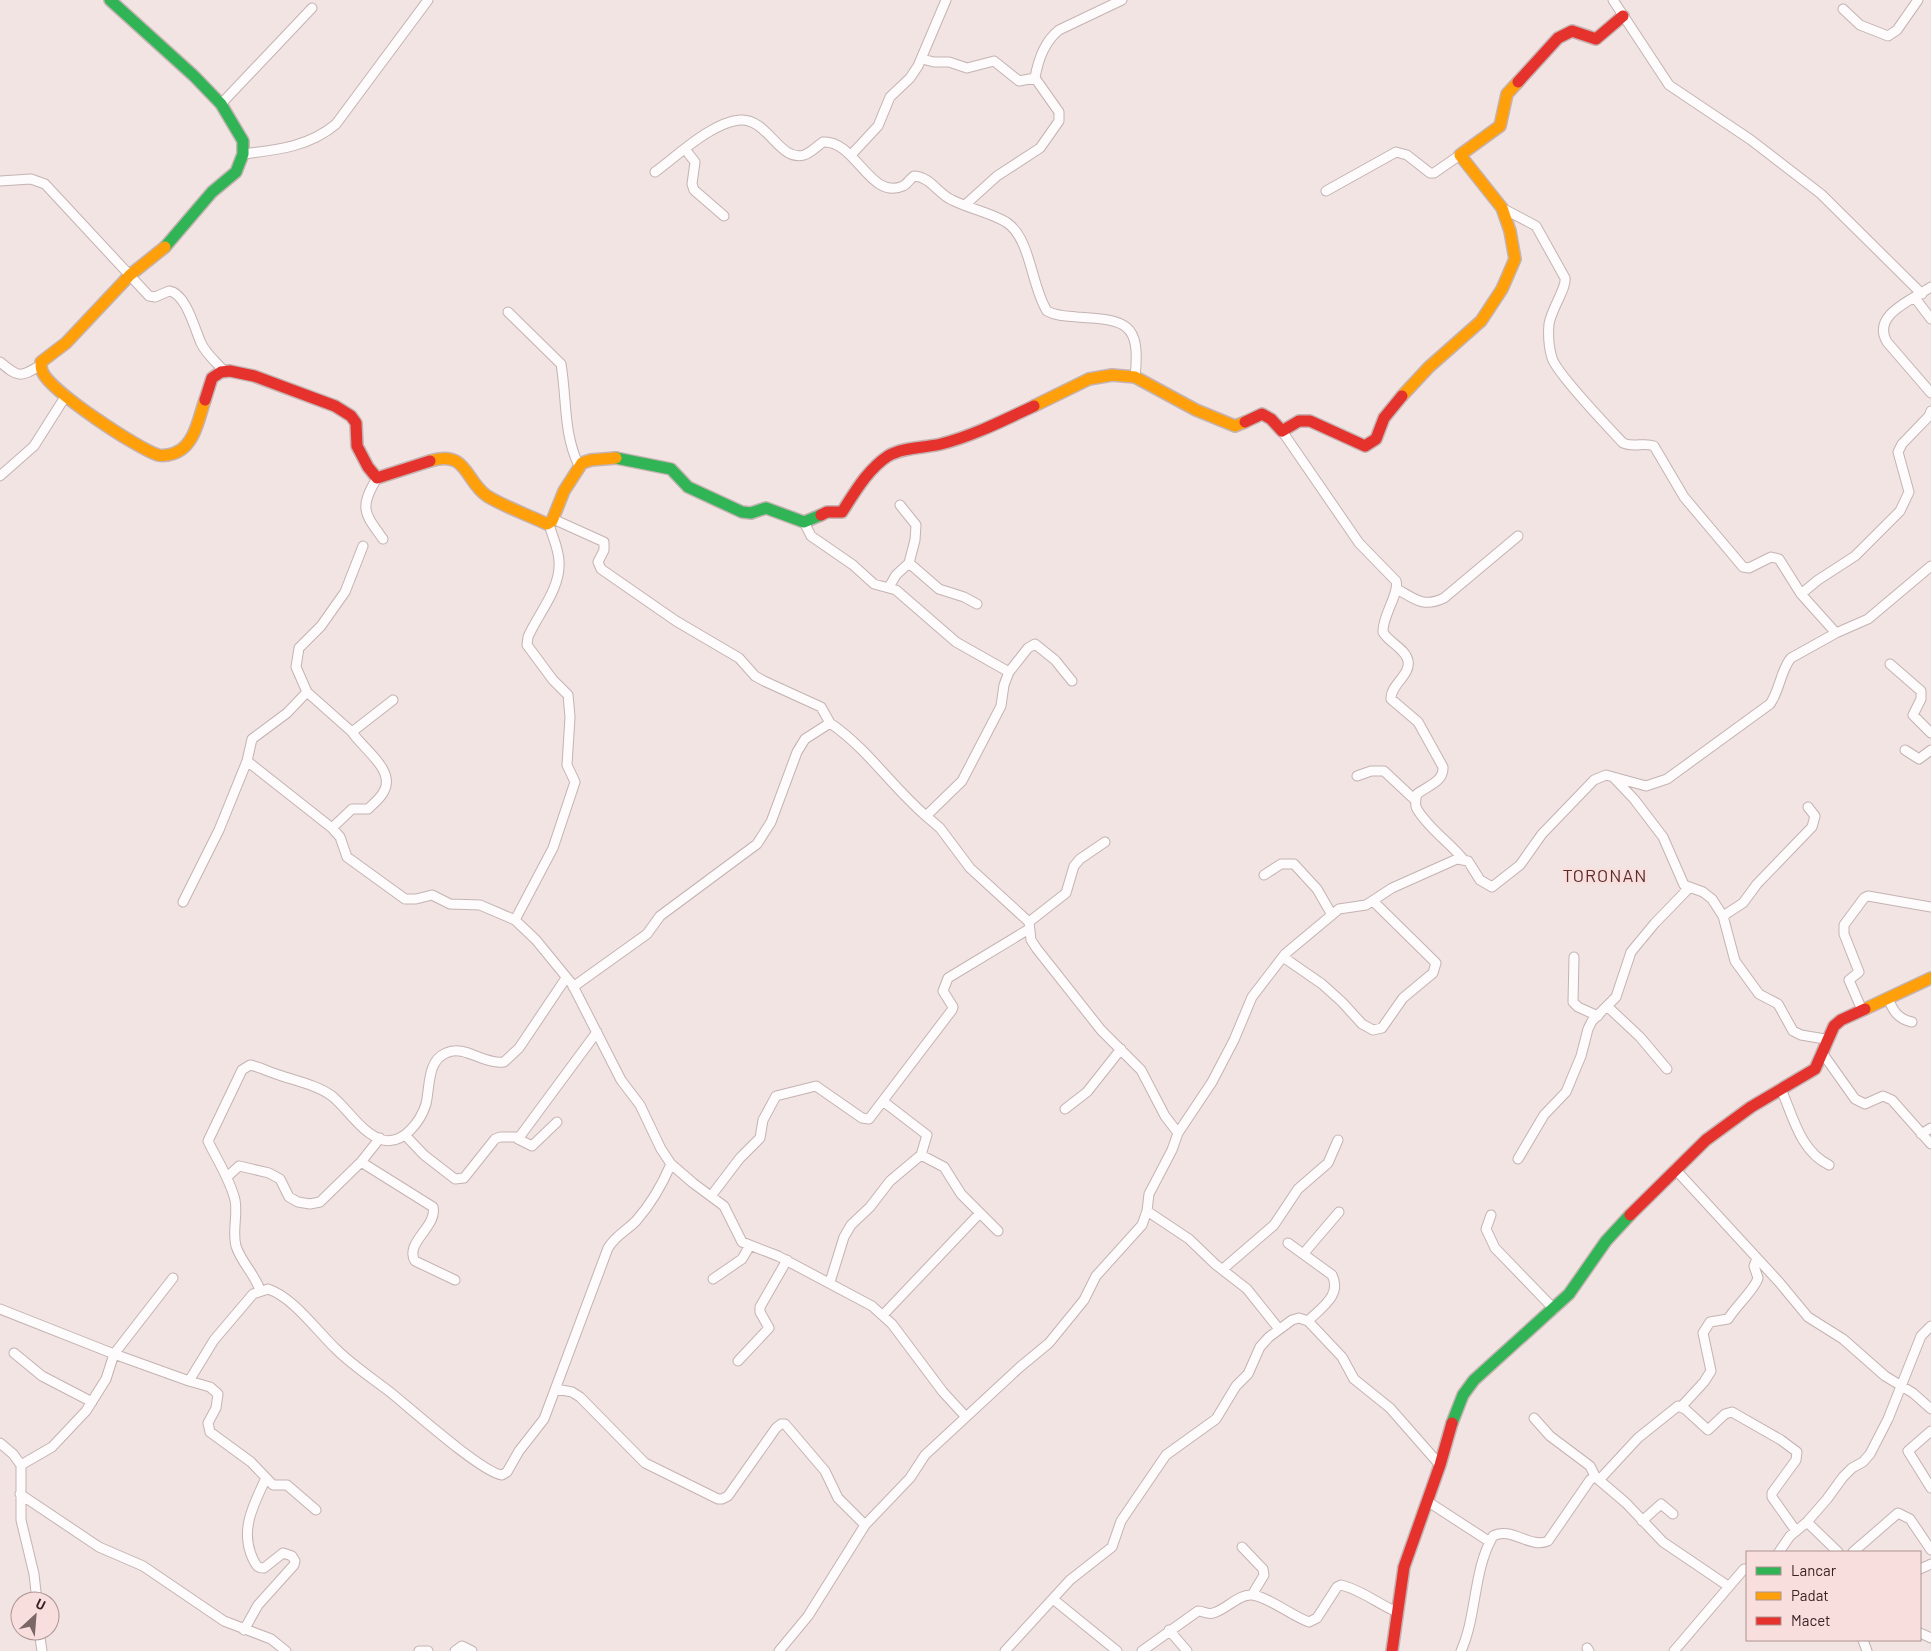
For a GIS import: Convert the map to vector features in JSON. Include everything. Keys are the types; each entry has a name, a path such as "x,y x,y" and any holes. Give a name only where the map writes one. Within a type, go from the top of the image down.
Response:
{"street":[{"path":"0,362 19,375 24,375 40,366 47,356 66,343 130,275 165,247 212,192 236,172 243,154 243,141 236,126 221,104 194,76 110,0"},
{"path":"243,154 285,148 324,134 336,124 428,0"},
{"path":"851,155 872,135 890,97 910,78 922,59 946,0"},
{"path":"1035,78 1041,56 1051,37 1059,30 1122,0"},
{"path":"1613,0 1669,85 1751,140 1821,194 1925,293 1931,319"},
{"path":"1843,9 1860,24 1888,36 1897,30 1918,0"},
{"path":"221,104 312,8"},
{"path":"1326,191 1396,152 1407,155 1430,173 1434,173 1500,126 1504,102 1508,94 1558,38 1572,31 1596,39 1623,16"},
{"path":"922,59 934,62 949,62 967,68 994,61 1019,81 1035,78"},
{"path":"964,205 997,176 1040,148 1059,121 1059,112 1035,78"},
{"path":"655,172 710,131 740,120 759,124 780,147 798,155 804,156 823,142 831,142 845,149 860,167 880,184 894,188 902,186 914,176 921,176 950,200 997,218 1016,230 1039,295 1047,311 1059,316 1112,320 1130,329 1136,344 1135,377"},
{"path":"685,149 695,162 692,184 694,190 724,216"},
{"path":"1282,431 1303,420 1310,421 1360,446 1365,446 1376,439 1384,418 1400,398 1429,367 1472,331 1502,289 1515,259 1510,230 1502,208 1460,155"},
{"path":"0,182 31,179 45,184 152,297 169,291 177,295 196,328 201,343 224,371"},
{"path":"1502,208 1536,226 1566,278 1549,325 1549,342 1555,364 1623,443 1634,446 1649,444 1654,446 1684,497 1743,567 1749,568 1775,557 1779,559 1801,594 1836,633"},
{"path":"1925,293 1886,317 1882,326 1882,334 1931,393"},
{"path":"508,312 561,364 567,430 571,450 579,466"},
{"path":"40,366 66,397 103,424 158,455 168,456 186,447 191,439 197,428 208,385 212,378 224,371 233,371 256,377 292,392 323,401 352,418 358,427 356,442 372,475 377,478"},
{"path":"804,522 827,512 842,512 867,475 888,456 897,452 942,444 1000,423 1089,379 1112,375 1135,377 1196,410 1235,426 1262,414 1282,431 1359,543 1396,581 1396,589 1384,619 1383,632 1406,656 1409,662 1406,672 1393,691 1391,699 1418,722 1443,767 1441,778 1422,790 1415,800"},
{"path":"0,476 34,446 66,397"},
{"path":"1801,594 1818,580 1855,556 1900,511 1909,492 1898,452 1902,444 1931,411"},
{"path":"516,920 553,848 575,782 567,765 570,717 568,695 553,680 528,645 528,637 554,585 559,570 559,556 551,522 564,491 579,466 585,461 629,457 671,469 688,487 742,512 751,513 766,508 804,522 811,536 853,564 874,584 882,588 889,587 896,590 956,642 1009,672"},
{"path":"383,539 365,514 366,498 377,478 440,458 454,460 464,466 486,495 604,542 604,550 598,562 601,569 676,622 739,658 759,678 821,707 830,723 864,749 914,805 940,828 970,868 1029,926 1036,949 1100,1030 1141,1070 1165,1116 1178,1132"},
{"path":"889,587 896,575 909,563 914,550 916,526 900,504"},
{"path":"1396,589 1421,602 1434,603 1444,598 1518,536"},
{"path":"332,828 352,809 368,808 385,791 386,784 381,764 357,740 352,732 307,692 296,667 299,648 322,626 345,592 363,546"},
{"path":"909,563 939,589 964,597 977,604"},
{"path":"1357,776 1378,770 1384,771 1415,800 1417,809 1475,869 1484,884 1492,888 1520,865 1542,834 1580,793 1601,775 1612,776 1646,786 1667,779 1770,704 1777,694 1787,662 1791,658 1836,633 1868,619 1931,566"},
{"path":"926,816 962,781 1001,706 1009,672 1028,648 1035,644 1056,660 1072,681"},
{"path":"1890,664 1921,691 1921,699 1913,715 1931,733"},
{"path":"183,902 220,830 247,760 252,739 287,713 307,692"},
{"path":"352,732 393,700"},
{"path":"573,987 647,934 666,911 756,844 771,822 797,752 805,739 830,723"},
{"path":"1905,750 1919,759 1931,750"},
{"path":"247,760 332,828 340,837 347,858 399,896 410,899 432,895 450,904 480,905 516,920 528,930 573,987 621,1080 640,1105 661,1149 671,1164 724,1206 730,1213 735,1232 742,1242 749,1247 787,1260 830,1282 883,1315 966,1417"},
{"path":"1612,776 1664,837 1684,885 1703,892 1712,899 1723,916 1735,961 1759,994 1778,1004 1793,1031 1801,1036 1825,1039"},
{"path":"1723,916 1743,903 1758,884 1812,827 1815,816 1808,807"},
{"path":"711,1196 740,1158 760,1138 762,1120 776,1096 816,1086 864,1119 872,1116 952,1010 953,1007 943,991 948,978 1029,926 1066,893 1070,874 1080,859 1105,842"},
{"path":"780,1651 808,1616 865,1525 910,1478 932,1446 1049,1343 1084,1300 1096,1276 1137,1233 1148,1211 1148,1194 1172,1150 1178,1132 1212,1082 1234,1040 1252,998 1283,957 1339,909 1366,905 1392,888 1463,858"},
{"path":"1264,875 1280,864 1294,864 1317,889 1332,915"},
{"path":"1518,1159 1541,1120 1566,1092 1581,1056 1588,1029 1616,997 1631,952 1654,923 1689,888"},
{"path":"1862,1010 1850,980 1859,972 1844,934 1847,920 1864,898 1868,896 1931,908"},
{"path":"1283,957 1322,984 1368,1029 1378,1030 1387,1023 1403,998 1429,978 1436,963 1373,901"},
{"path":"1574,957 1573,1002 1578,1007 1598,1016"},
{"path":"260,1290 255,1276 237,1247 234,1236 235,1202 227,1177 208,1141 242,1070 250,1066 312,1086 332,1096 356,1121 380,1138 391,1141 405,1134 422,1112 432,1070 442,1055 448,1052 463,1052 490,1063 504,1062 519,1048 566,978"},
{"path":"1392,1651 1404,1567 1440,1464 1454,1416 1463,1396 1474,1380 1554,1309 1578,1284 1606,1241 1675,1169 1729,1122 1816,1069 1823,1054 1825,1039 1833,1026 1841,1020 1931,978"},
{"path":"1888,998 1898,1017 1912,1022"},
{"path":"1608,1007 1640,1036 1667,1069"},
{"path":"517,1137 597,1032"},
{"path":"1065,1110 1087,1092 1121,1049"},
{"path":"1823,1054 1844,1086 1860,1103 1865,1104 1883,1096 1892,1100 1931,1144"},
{"path":"1782,1089 1805,1145 1813,1155 1828,1165"},
{"path":"830,1282 844,1237 851,1225 870,1207 890,1181 921,1155 927,1135 884,1102"},
{"path":"405,1134 424,1155 456,1179 459,1179 464,1178 495,1139 517,1137 532,1146 557,1122"},
{"path":"1921,1134 1931,1128"},
{"path":"227,1177 239,1166 269,1173 280,1179 289,1197 298,1202 310,1204 320,1202 361,1162 380,1138"},
{"path":"1223,1269 1274,1224 1298,1189 1328,1163 1338,1140"},
{"path":"921,1155 944,1167 953,1185 979,1214 998,1231"},
{"path":"361,1162 433,1207 432,1218 413,1250 413,1258 415,1261 455,1280"},
{"path":"189,1381 214,1340 253,1294 260,1290 268,1289 276,1292 312,1323 338,1351 494,1473 502,1475 507,1472 519,1451 541,1424 556,1389 569,1346 608,1248 650,1204 671,1164"},
{"path":"1675,1169 1757,1258 1808,1317 1843,1339 1885,1376 1931,1409"},
{"path":"1148,1211 1189,1239 1215,1264 1255,1297 1279,1329"},
{"path":"1304,1253 1338,1212"},
{"path":"883,1315 979,1214"},
{"path":"1491,1215 1486,1229 1495,1248 1554,1309"},
{"path":"1288,1243 1332,1275 1336,1289 1308,1321"},
{"path":"713,1279 742,1259 749,1247"},
{"path":"1461,1651 1490,1542 1499,1533 1538,1543 1548,1541 1590,1480 1597,1479 1638,1438 1673,1410 1681,1407 1704,1382 1711,1371 1703,1333 1704,1329 1710,1322 1728,1319 1736,1306 1757,1282 1758,1278 1754,1266 1757,1258"},
{"path":"738,1361 769,1328 762,1317 760,1307 787,1260"},
{"path":"21,1465 52,1447 68,1432 92,1402 106,1380 114,1354 173,1278"},
{"path":"0,1309 114,1354 210,1387 218,1394 216,1408 208,1423 210,1432 251,1462 274,1486 287,1485 316,1510"},
{"path":"1005,1651 1078,1572 1112,1547 1121,1521 1166,1455 1216,1419 1236,1386 1248,1374 1260,1347 1279,1329 1292,1320 1299,1318 1308,1321 1342,1357 1359,1384 1375,1394 1390,1408 1440,1464"},
{"path":"1780,1551 1796,1531 1807,1522 1843,1477 1852,1468 1863,1462 1870,1454 1888,1420 1921,1336 1931,1326"},
{"path":"14,1353 42,1376 92,1402"},
{"path":"556,1389 572,1392 580,1397 645,1463 722,1500 728,1496 776,1428 781,1424 785,1424 825,1471 838,1498 865,1525"},
{"path":"1681,1407 1708,1430 1725,1414 1732,1412 1781,1440 1797,1452 1796,1460 1772,1493 1772,1497 1796,1531"},
{"path":"1534,1418 1550,1436 1590,1466 1597,1479 1680,1554 1728,1586"},
{"path":"1931,1431 1908,1451 1931,1488"},
{"path":"0,1443 14,1454 21,1465 21,1520 34,1574 36,1591"},
{"path":"244,1630 258,1605 294,1565 295,1561 292,1556 283,1553 264,1568 260,1568 256,1566 248,1548 247,1527 251,1512 266,1478"},
{"path":"20,1494 99,1547 143,1566 224,1621 271,1640 286,1651"},
{"path":"1427,1501 1490,1542"},
{"path":"1642,1521 1661,1504 1672,1514"},
{"path":"1854,1551 1898,1514 1910,1519 1931,1550"},
{"path":"1807,1522 1837,1551"},
{"path":"1242,1547 1263,1568 1264,1575 1252,1595"},
{"path":"1674,1651 1728,1586 1746,1569"},
{"path":"1142,1651 1198,1611 1213,1613 1245,1596 1252,1595 1266,1599 1295,1617 1309,1622 1317,1618 1337,1587 1341,1585 1366,1594 1379,1604 1397,1612"},
{"path":"1053,1599 1117,1651"},
{"path":"1169,1630 1187,1651"},
{"path":"455,1651 462,1646 472,1651"},
{"path":"419,1651 428,1651"}],"traffic: fast":[{"path":"110,0 194,76 221,104 243,141 243,154 236,172 212,192 165,247"},
{"path":"616,458 671,469 688,487 742,512 751,513 766,508 804,522 821,515"},
{"path":"1452,1423 1463,1395 1474,1380 1569,1294 1606,1241 1630,1215"}],"traffic: slow":[{"path":"1402,396 1429,367 1481,321 1502,289 1515,259 1510,231 1502,208 1460,155 1500,126 1507,94 1518,82"},
{"path":"165,247 130,275 66,343 41,362 42,370 50,382 78,406 115,431 158,455 175,453 188,443 196,429 205,400"},
{"path":"1034,406 1089,379 1112,375 1135,377 1196,410 1235,426 1245,422"},
{"path":"430,461 442,458 451,459 464,468 474,483 487,496 547,524 552,521 564,491 582,463 591,460 616,458"},
{"path":"1865,1009 1931,978"}],"traffic: jam":[{"path":"1518,82 1558,38 1572,31 1596,39 1623,16"},
{"path":"205,400 212,378 221,372 230,371 254,376 335,406 351,416 356,423 357,446 368,467 377,478 430,461"},
{"path":"1245,422 1262,414 1271,419 1282,431 1299,421 1310,421 1365,446 1376,439 1384,418 1402,396"},
{"path":"821,515 827,512 842,512 868,474 888,456 907,449 941,444 965,437 1034,406"},
{"path":"1630,1215 1706,1140 1751,1107 1815,1069 1834,1026 1841,1020 1865,1009"},
{"path":"1392,1651 1404,1567 1440,1465 1452,1423"}],"district":[{"name":"TORONAN","path":"1605,875"}]}
